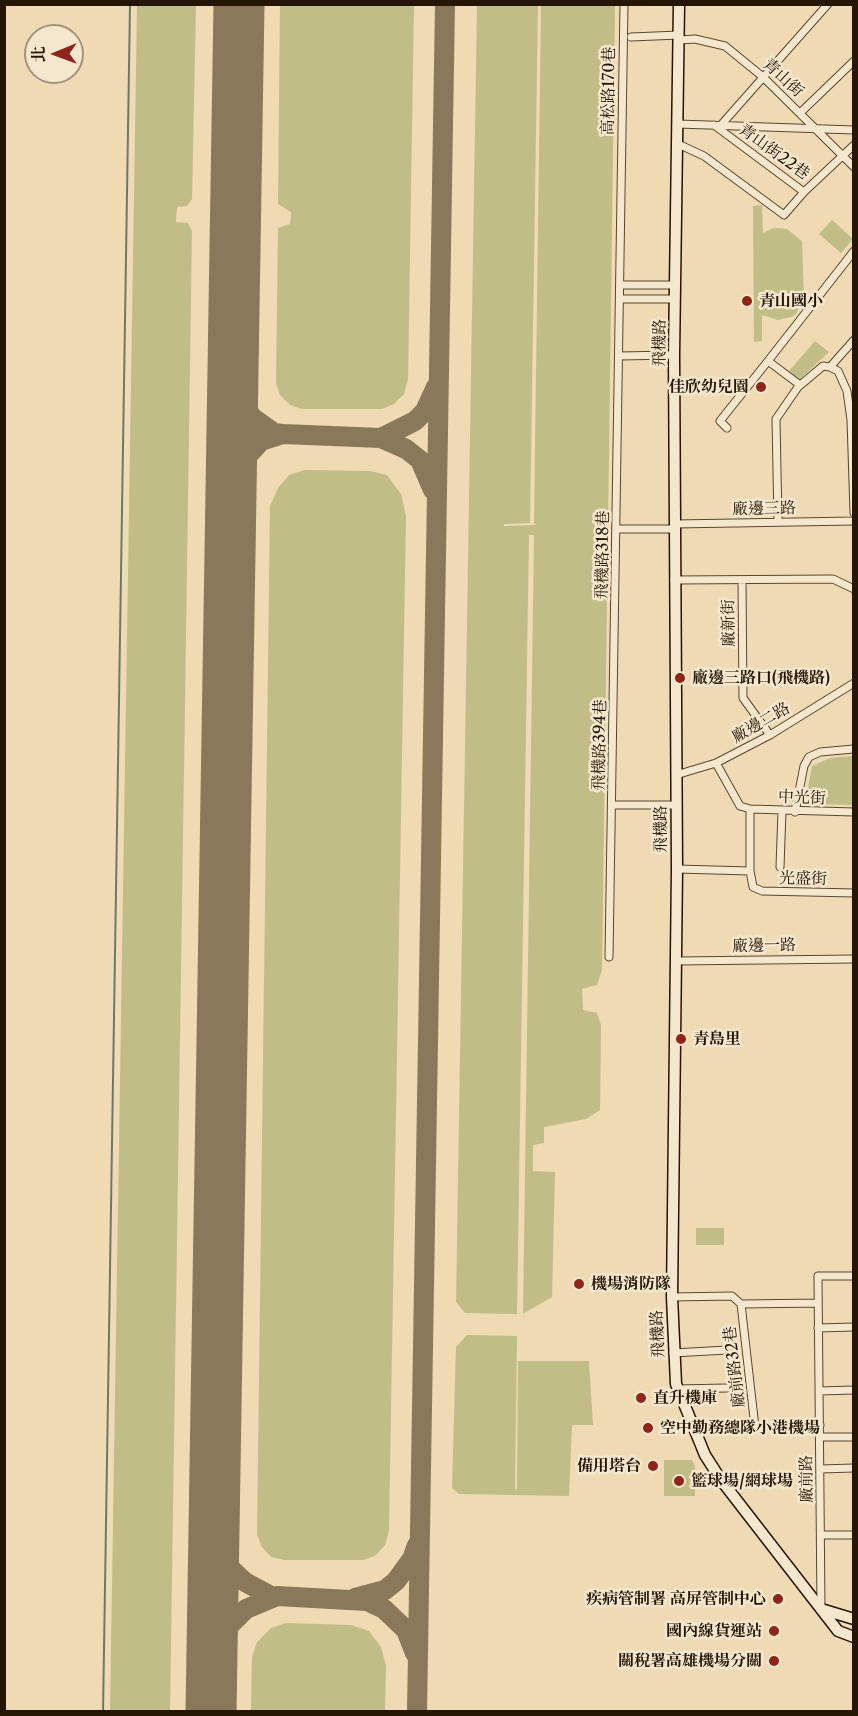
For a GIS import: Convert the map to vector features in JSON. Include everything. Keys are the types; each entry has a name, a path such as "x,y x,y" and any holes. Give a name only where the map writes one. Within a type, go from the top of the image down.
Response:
{"street":[{"name":"高松路170巷","path":"620,299 624,4"},
{"name":"飛機路","path":"679,4 674,355 676,961 673,1353 677,1389 692,1429 705,1455 721,1480 838,1631 854,1637"},
{"name":"青山街22巷","path":"828,4 717,125 804,192 854,145"},
{"name":"青山街","path":"631,37 695,39 725,46 763,77 813,129 854,167"},
{"path":"800,113 854,61"},
{"path":"678,124 854,130"},
{"path":"678,144 704,156 784,215 804,192"},
{"path":"727,428 720,421 854,251"},
{"path":"620,285 675,285"},
{"path":"620,299 675,299"},
{"name":"飛機路318巷","path":"614,685 620,299"},
{"path":"830,367 854,340"},
{"path":"619,356 674,355"},
{"path":"768,361 800,385"},
{"path":"778,522 776,418 800,385 823,366 838,371 848,391 853,450 854,513"},
{"name":"廠邊三路","path":"617,529 854,521"},
{"name":"廠新街","path":"770,735 743,698 742,580 832,579 854,589"},
{"path":"674,580 742,580"},
{"name":"廠邊二路","path":"676,775 716,763 770,735 854,683"},
{"name":"飛機路394巷","path":"609,957 614,685"},
{"path":"795,812 804,766 808,757 820,752 854,749"},
{"path":"676,869 750,871 750,809 740,806 716,763"},
{"path":"613,805 676,805"},
{"name":"中光街","path":"750,809 854,812"},
{"path":"780,867 782,811"},
{"name":"光盛街","path":"750,871 753,887 762,891 854,893"},
{"name":"廠邊一路","path":"676,961 854,959"},
{"name":"廠前路","path":"821,1609 818,1276 854,1276"},
{"path":"672,1298 732,1296 741,1304 818,1303"},
{"name":"廠前路32巷","path":"741,1304 755,1426"},
{"path":"818,1328 854,1327"},
{"path":"673,1353 727,1350"},
{"path":"677,1389 727,1388"},
{"path":"819,1391 854,1390"},
{"name":"廠前路32巷","path":"692,1429 820,1425"},
{"path":"820,1437 854,1437"},
{"path":"820,1469 854,1468"},
{"path":"822,1535 854,1535"},
{"path":"821,1609 854,1619"}],"shaded area":[{"path":"137,5 196,5 192,199 187,206 177,207 176,222 188,223 192,231 170,1712 110,1711"},
{"path":"280,5 414,5 408,379 404,394 394,404 382,409 302,409 290,405 280,395 276,383 278,228 290,224 291,212 278,204"},
{"path":"477,5 538,5 530,523 504,524 504,526 537,525 534,523 541,5 615,5 602,970 597,985 582,989 583,1010 597,1013 601,1025 600,1110 586,1119 544,1127 544,1143 533,1145 533,1171 555,1172 552,1297 523,1314 534,535 529,535 517,1314 465,1313 456,1302"},
{"path":"762,205 763,233 774,228 787,229 802,241 804,299 796,314 791,317 778,320 762,315 762,341 754,342 753,206"},
{"path":"832,220 853,239 841,253 819,234"},
{"path":"815,341 829,352 799,380 789,371"},
{"path":"304,470 370,471 387,475 401,494 406,516 389,1530 385,1545 375,1556 363,1560 284,1560 271,1557 262,1547 257,1535 270,506 278,488 289,475"},
{"path":"853,756 853,805 805,804 812,766 830,758"},
{"path":"696,1228 724,1228 724,1245 696,1245"},
{"path":"467,1335 517,1336 515,1490 517,1489 518,1361 589,1361 593,1425 572,1425 569,1496 459,1494 452,1488 456,1347"},
{"name":"籃球場/網球場","path":"664,1460 692,1460 695,1466 695,1496 664,1496"},
{"path":"286,1623 351,1625 369,1631 381,1647 386,1666 385,1711 251,1711 252,1657 257,1642 271,1628"}],"waterway":[{"path":"103,1712 130,4"}],"taxiway":[{"path":"417,1712 445,4"},
{"path":"231,378 243,405 253,418 274,433 283,434"},
{"path":"381,438 415,421 425,411 436,387"},
{"path":"230,475 261,441 283,434 381,438 406,449 420,460 433,490"},
{"path":"214,1518 218,1539 231,1569 245,1582 273,1597"},
{"path":"355,1598 385,1590 396,1581 412,1559 417,1545"},
{"path":"211,1667 218,1644 227,1628 246,1609 277,1596 367,1601 384,1609 406,1630 415,1653"}],"runway":[{"path":"211,1712 239,4"}],"place":[{"name":"青山國小","path":"747,301"},
{"name":"佳欣幼兒園","path":"761,387"},
{"name":"廠邊三路口(飛機路)","path":"680,678"},
{"name":"青島里","path":"681,1039"},
{"name":"機場消防隊","path":"579,1284"},
{"name":"直升機庫","path":"641,1398"},
{"name":"空中勤務總隊小港機場","path":"648,1428"},
{"name":"備用塔台","path":"653,1466"},
{"name":"籃球場/網球場","path":"679,1481"},
{"name":"疾病管制署 高屏管制中心","path":"778,1599"},
{"name":"國內線貨運站","path":"774,1631"},
{"name":"關稅署高雄機場分關","path":"774,1661"}]}
